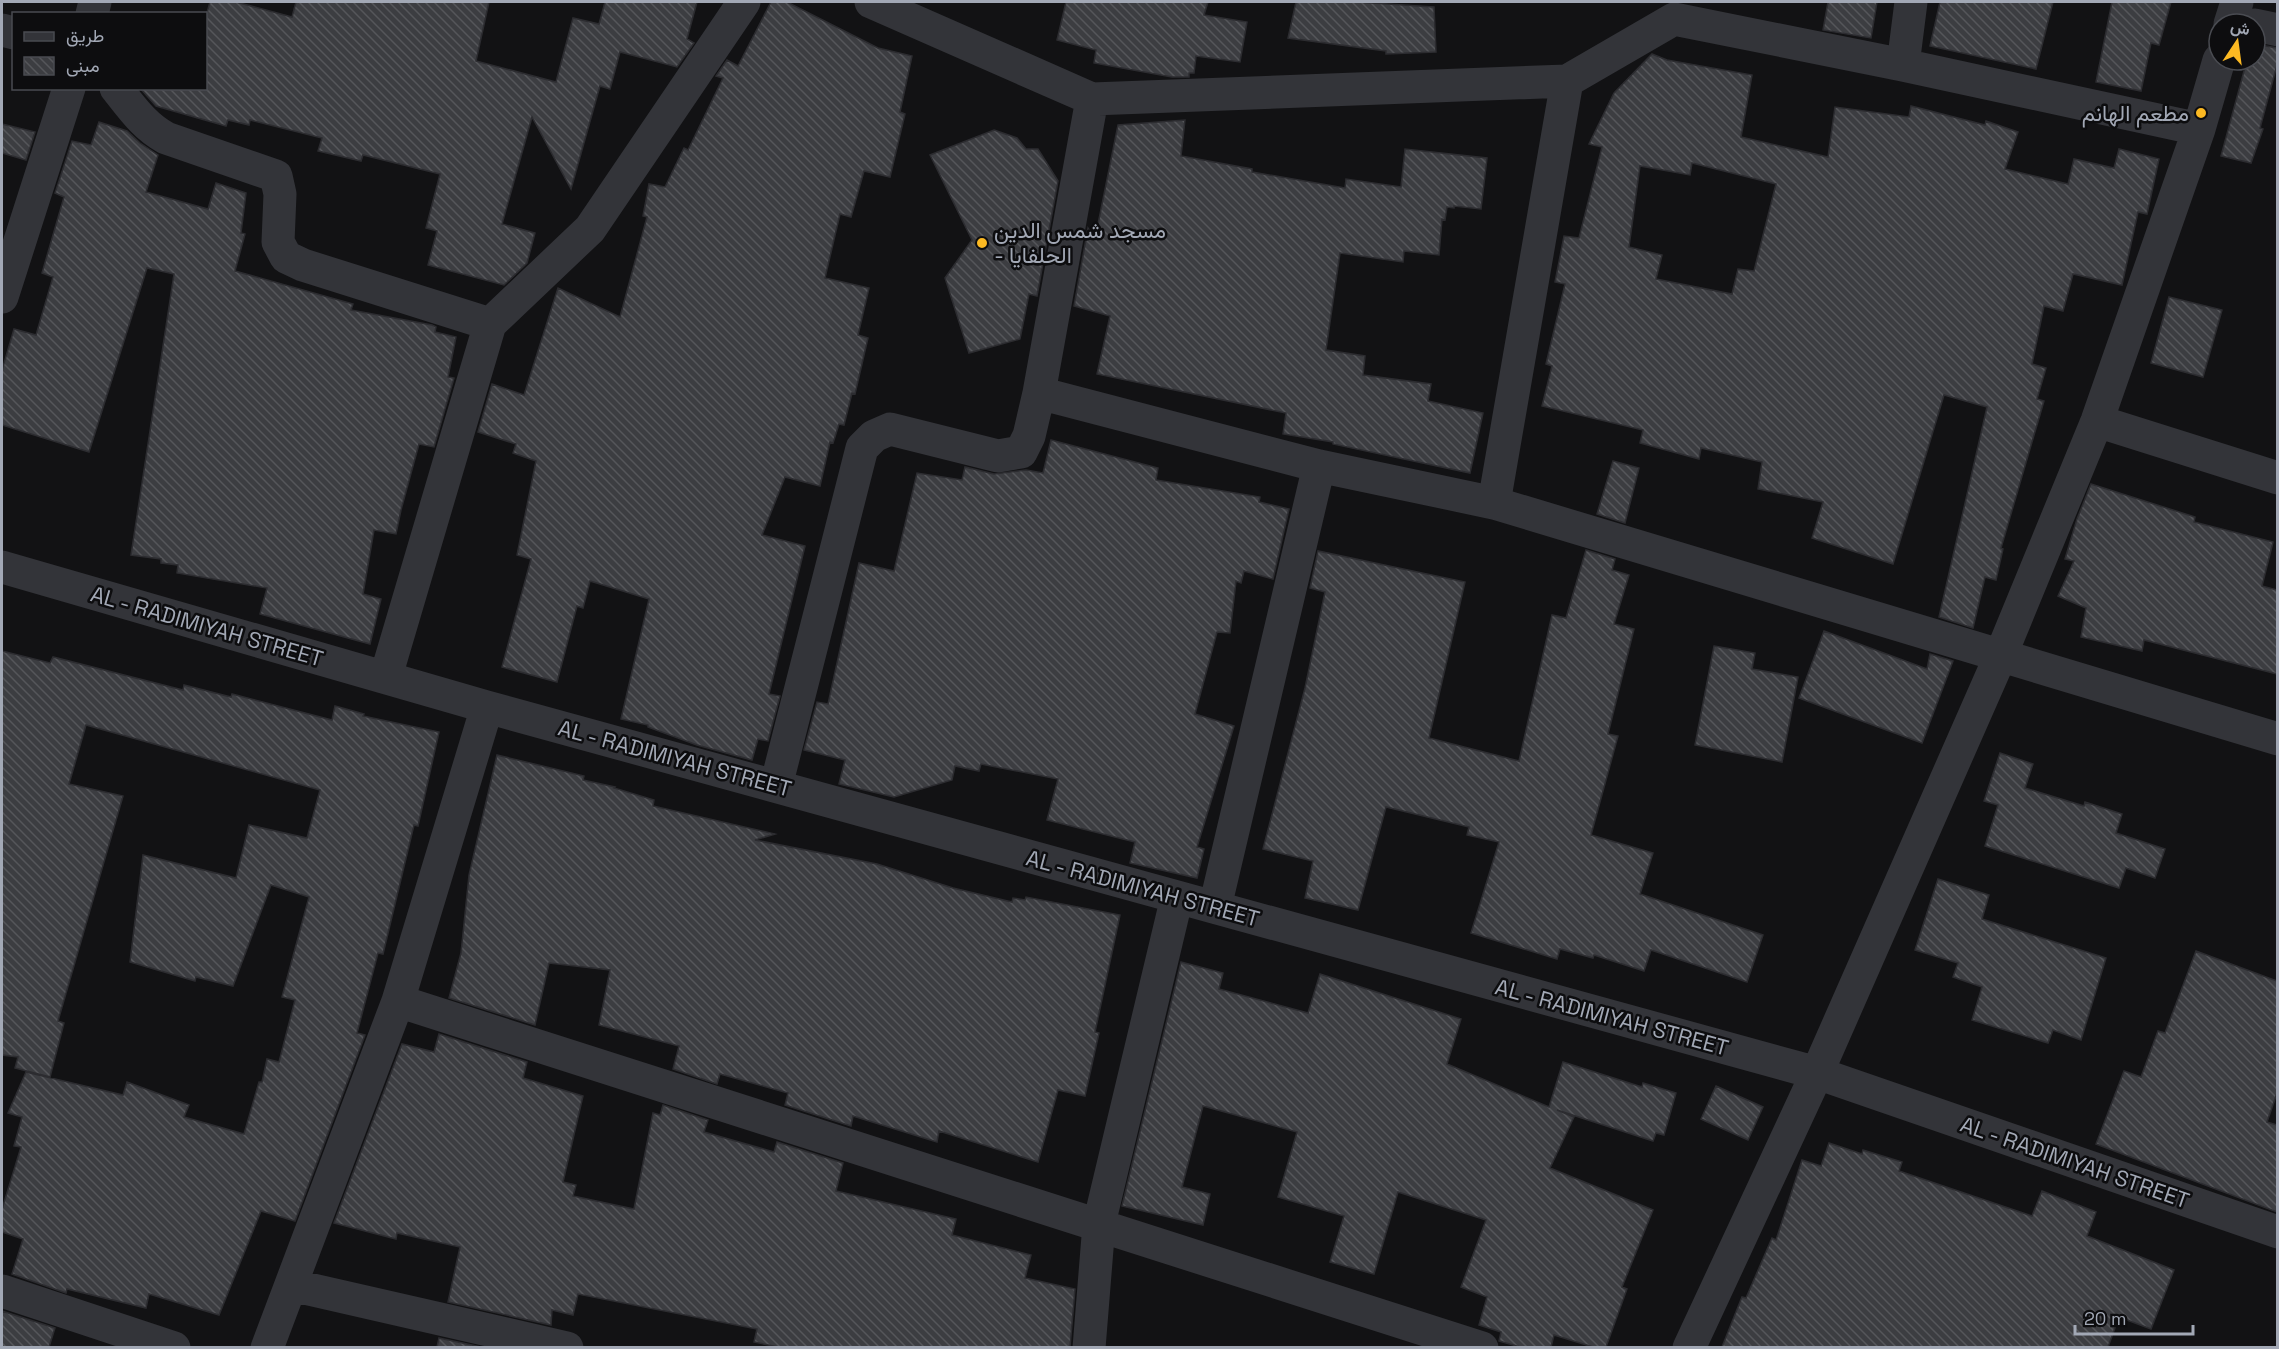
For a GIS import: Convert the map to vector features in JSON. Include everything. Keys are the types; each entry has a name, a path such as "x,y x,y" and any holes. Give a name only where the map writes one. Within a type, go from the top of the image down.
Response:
{"street":[{"path":"386,676 490,324 590,229 744,2"},
{"path":"870,2 1092,99 1567,81 1675,10 1903,65 2199,129"},
{"path":"1903,65 1911,2"},
{"path":"1689,1347 1817,1073 2000,657 2097,421 2199,129 2216,72"},
{"path":"1494,503 1567,81"},
{"path":"2,297 68,90"},
{"path":"118,90 142,122 166,138 276,176 280,194 278,242 286,257 303,265 490,324"},
{"path":"776,786 862,448 874,436 890,429 998,456 1021,452 1029,436 1039,393 1092,99"},
{"path":"1039,393 1319,466 1494,503 2277,739"},
{"path":"2097,421 2277,478"},
{"path":"1215,907 1319,466"},
{"name":"AL - RADIMIYAH STREET","path":"2,567 487,707 1817,1073 2277,1232"},
{"path":"267,1347 398,1001 487,707"},
{"path":"1089,1347 1099,1224 1177,897"},
{"path":"398,1001 1482,1347"},
{"path":"291,1285 567,1347"},
{"path":"2,1291 174,1347"}],"building":[{"path":"210,2 236,2 292,17 296,2 489,2 476,61 556,82 573,18 599,24 605,2 697,2 687,39 694,43 677,67 620,52 610,89 600,86 571,189 532,117 502,224 535,233 527,263 504,285 428,265 437,231 426,228 440,174 363,155 361,161 318,151 322,138 250,120 249,125 228,120 226,126 156,106 142,90 207,90 207,12"},
{"path":"771,2 787,2 878,48 912,56 900,112 905,114 890,177 864,171 851,217 840,214 825,278 869,288 858,335 868,338 855,394 852,393 844,425 839,424 833,443 830,442 820,486 785,477 762,535 805,546 769,694 780,696 768,741 758,739 752,760 697,745 648,727 648,725 621,719 649,599 590,581 583,608 577,606 557,682 502,667 531,559 517,555 536,461 513,453 516,444 478,432 492,384 524,395 558,288 620,317 647,217 643,216 649,184 665,187 684,148 688,150 723,78 716,76 727,60 738,66"},
{"path":"1066,2 1208,2 1204,15 1247,22 1240,62 1196,56 1194,73 1189,73 1189,77 1172,77 1094,63 1096,50 1057,40"},
{"path":"1296,2 1357,2 1434,7 1436,52 1386,54 1386,51 1288,38"},
{"path":"1828,2 1877,2 1871,38 1823,30"},
{"path":"1940,2 2053,2 2036,69 1930,46"},
{"path":"2112,2 2171,2 2159,45 2151,43 2141,91 2096,82"},
{"path":"2267,46 2277,48 2277,65 2260,128 2263,129 2251,163 2221,156 2244,72 2267,72"},
{"path":"1652,54 1667,60 1752,75 1741,137 1828,157 1835,107 1909,117 1911,106 1985,125 1986,121 2018,132 2005,169 2068,184 2074,159 2114,168 2119,149 2159,159 2147,214 2138,212 2122,285 2073,274 2063,311 2044,306 2032,364 2046,368 2037,399 2044,401 2001,548 2003,549 1996,580 1985,577 1973,628 1939,617 1987,407 1944,395 1893,564 1812,538 1823,502 1758,489 1762,462 1701,448 1699,459 1640,443 1643,430 1542,406 1552,366 1546,364 1565,284 1555,282 1564,236 1579,238 1602,147 1589,144 1614,93","holes":["1692,163 1776,184 1754,271 1738,269 1732,294 1656,279 1662,255 1629,247 1640,166 1690,175"]},
{"path":"1185,120 1181,156 1252,169 1252,172 1345,188 1346,179 1401,187 1405,149 1487,158 1481,209 1447,207 1445,220 1442,219 1439,255 1404,251 1403,262 1340,253 1326,350 1365,356 1363,375 1431,384 1428,401 1483,413 1470,473 1333,444 1333,442 1283,434 1286,413 1097,374 1110,316 1074,306 1088,228 1095,239 1118,125"},
{"path":"99,122 127,131 158,155 146,192 208,209 216,183 246,193 241,233 245,234 235,271 353,304 351,310 432,325 436,327 435,332 456,337 448,377 454,378 434,447 419,444 396,534 374,530 363,594 381,599 370,644 260,614 267,588 177,573 178,565 161,563 161,559 131,555 174,274 147,268 89,452 2,425 2,370 14,329 36,335 53,277 42,273 64,197 55,193 72,141 91,145"},
{"path":"2,124 35,132 26,160 2,153"},
{"path":"994,130 1017,138 1026,149 1038,149 1058,181 1037,296 1029,294 1020,339 969,353 945,278 972,240 930,155"},
{"path":"2169,297 2222,310 2203,377 2151,363"},
{"path":"1051,440 1158,468 1156,480 1260,497 1259,502 1289,509 1273,579 1244,571 1241,583 1236,581 1230,633 1217,632 1195,714 1234,726 1197,847 1204,849 1197,878 1130,863 1135,842 1047,820 1058,779 981,764 979,771 955,766 952,780 894,797 839,784 845,760 804,750 817,702 828,704 859,563 894,571 917,473 962,480 965,467 994,474 1026,470 1043,473"},
{"path":"1613,461 1639,468 1625,523 1597,514"},
{"path":"2091,484 2195,517 2194,522 2273,542 2262,586 2277,590 2277,674 2144,640 2142,651 2081,637 2086,608 2058,596 2074,561 2065,559"},
{"path":"1586,550 1615,559 1612,570 1629,575 1614,624 1634,629 1608,734 1618,736 1591,835 1653,853 1640,894 1763,935 1747,982 1651,950 1644,971 1594,955 1593,958 1560,949 1557,959 1471,933 1499,842 1467,835 1469,827 1386,807 1358,910 1305,898 1313,861 1263,849 1305,688 1325,592 1310,588 1318,551 1465,582 1429,738 1519,761 1552,615 1566,618"},
{"path":"1824,631 1927,669 1930,654 1953,661 1922,743 1799,698"},
{"path":"1714,646 1755,653 1752,669 1798,677 1782,762 1695,745"},
{"path":"2,651 50,663 53,657 183,690 184,685 231,697 232,694 332,720 335,706 364,714 363,716 439,732 418,826 414,825 383,954 378,953 357,1033 365,1035 295,1221 261,1211 219,1315 149,1294 146,1308 67,1289 66,1293 12,1274 23,1239 2,1232 2,1209 21,1147 14,1146 22,1117 8,1113 26,1072 123,1095 127,1082 189,1105 184,1117 244,1134 259,1082 262,1082 267,1059 279,1062 295,1000 282,997 309,897 271,885 233,986 196,977 195,981 130,962 143,855 236,878 249,825 307,838 320,790 86,725 69,784 123,796 58,1021 64,1023 50,1077 15,1068 18,1057 2,1055"},
{"path":"2000,753 2033,764 2025,788 2084,806 2085,802 2122,814 2116,833 2165,849 2155,878 2126,868 2119,888 1985,846 1998,805 1984,801"},
{"path":"497,755 584,776 583,780 615,787 654,800 653,806 775,834 755,840 877,864 953,888 1012,902 1013,898 1025,900 1026,897 1120,915 1095,1032 1099,1033 1085,1096 1058,1090 1038,1162 939,1131 937,1142 853,1116 851,1126 785,1105 788,1093 720,1074 717,1084 673,1069 679,1046 599,1025 610,970 549,963 535,1025 449,998 461,953 469,875"},
{"path":"1938,879 1989,895 1982,919 2106,958 2081,1040 2053,1030 2048,1043 1972,1020 1982,987 1953,977 1958,963 1915,950"},
{"path":"2196,951 2277,981 2277,1093 2267,1122 2277,1125 2277,1212 2096,1144 2124,1071 2141,1077 2158,1031 2165,1033"},
{"path":"1181,962 1223,973 1219,989 1308,1013 1320,974 1461,1019 1447,1064 1549,1107 1563,1062 1642,1087 1643,1083 1676,1093 1664,1135 1656,1133 1653,1141 1557,1110 1574,1117 1550,1168 1653,1210 1622,1287 1627,1289 1606,1347 1593,1347 1554,1335 1551,1347 1520,1347 1499,1341 1501,1332 1479,1325 1487,1297 1461,1287 1486,1220 1398,1192 1374,1274 1330,1262 1344,1216 1278,1197 1297,1132 1203,1106 1182,1187 1210,1194 1203,1225 1122,1206"},
{"path":"439,1034 527,1062 523,1078 583,1096 563,1182 576,1185 573,1196 634,1209 653,1113 660,1115 663,1105 708,1120 704,1132 774,1152 777,1142 843,1163 836,1191 956,1219 952,1235 1031,1255 1025,1278 1075,1289 1070,1347 778,1347 754,1342 757,1329 578,1294 573,1315 552,1310 551,1325 448,1302 460,1247 397,1233 396,1239 334,1223 402,1044 434,1052"},
{"path":"1716,1086 1763,1107 1748,1140 1701,1119"},
{"path":"1829,1143 1862,1154 1863,1150 1902,1162 1899,1171 2032,1216 2042,1191 2096,1212 2087,1236 2174,1270 2151,1329 2119,1317 2108,1347 1722,1347 1742,1297 1746,1298 1772,1238 1776,1240 1802,1160 1821,1166"},
{"path":"2,1311 55,1328 49,1347 2,1347"},
{"path":"439,1338 481,1347 437,1347"}],"place":[{"name":"مطعم الهانم","path":"2201,113"},
{"name":"مسجد شمس الدين - الحلفايا","path":"982,243"}]}
